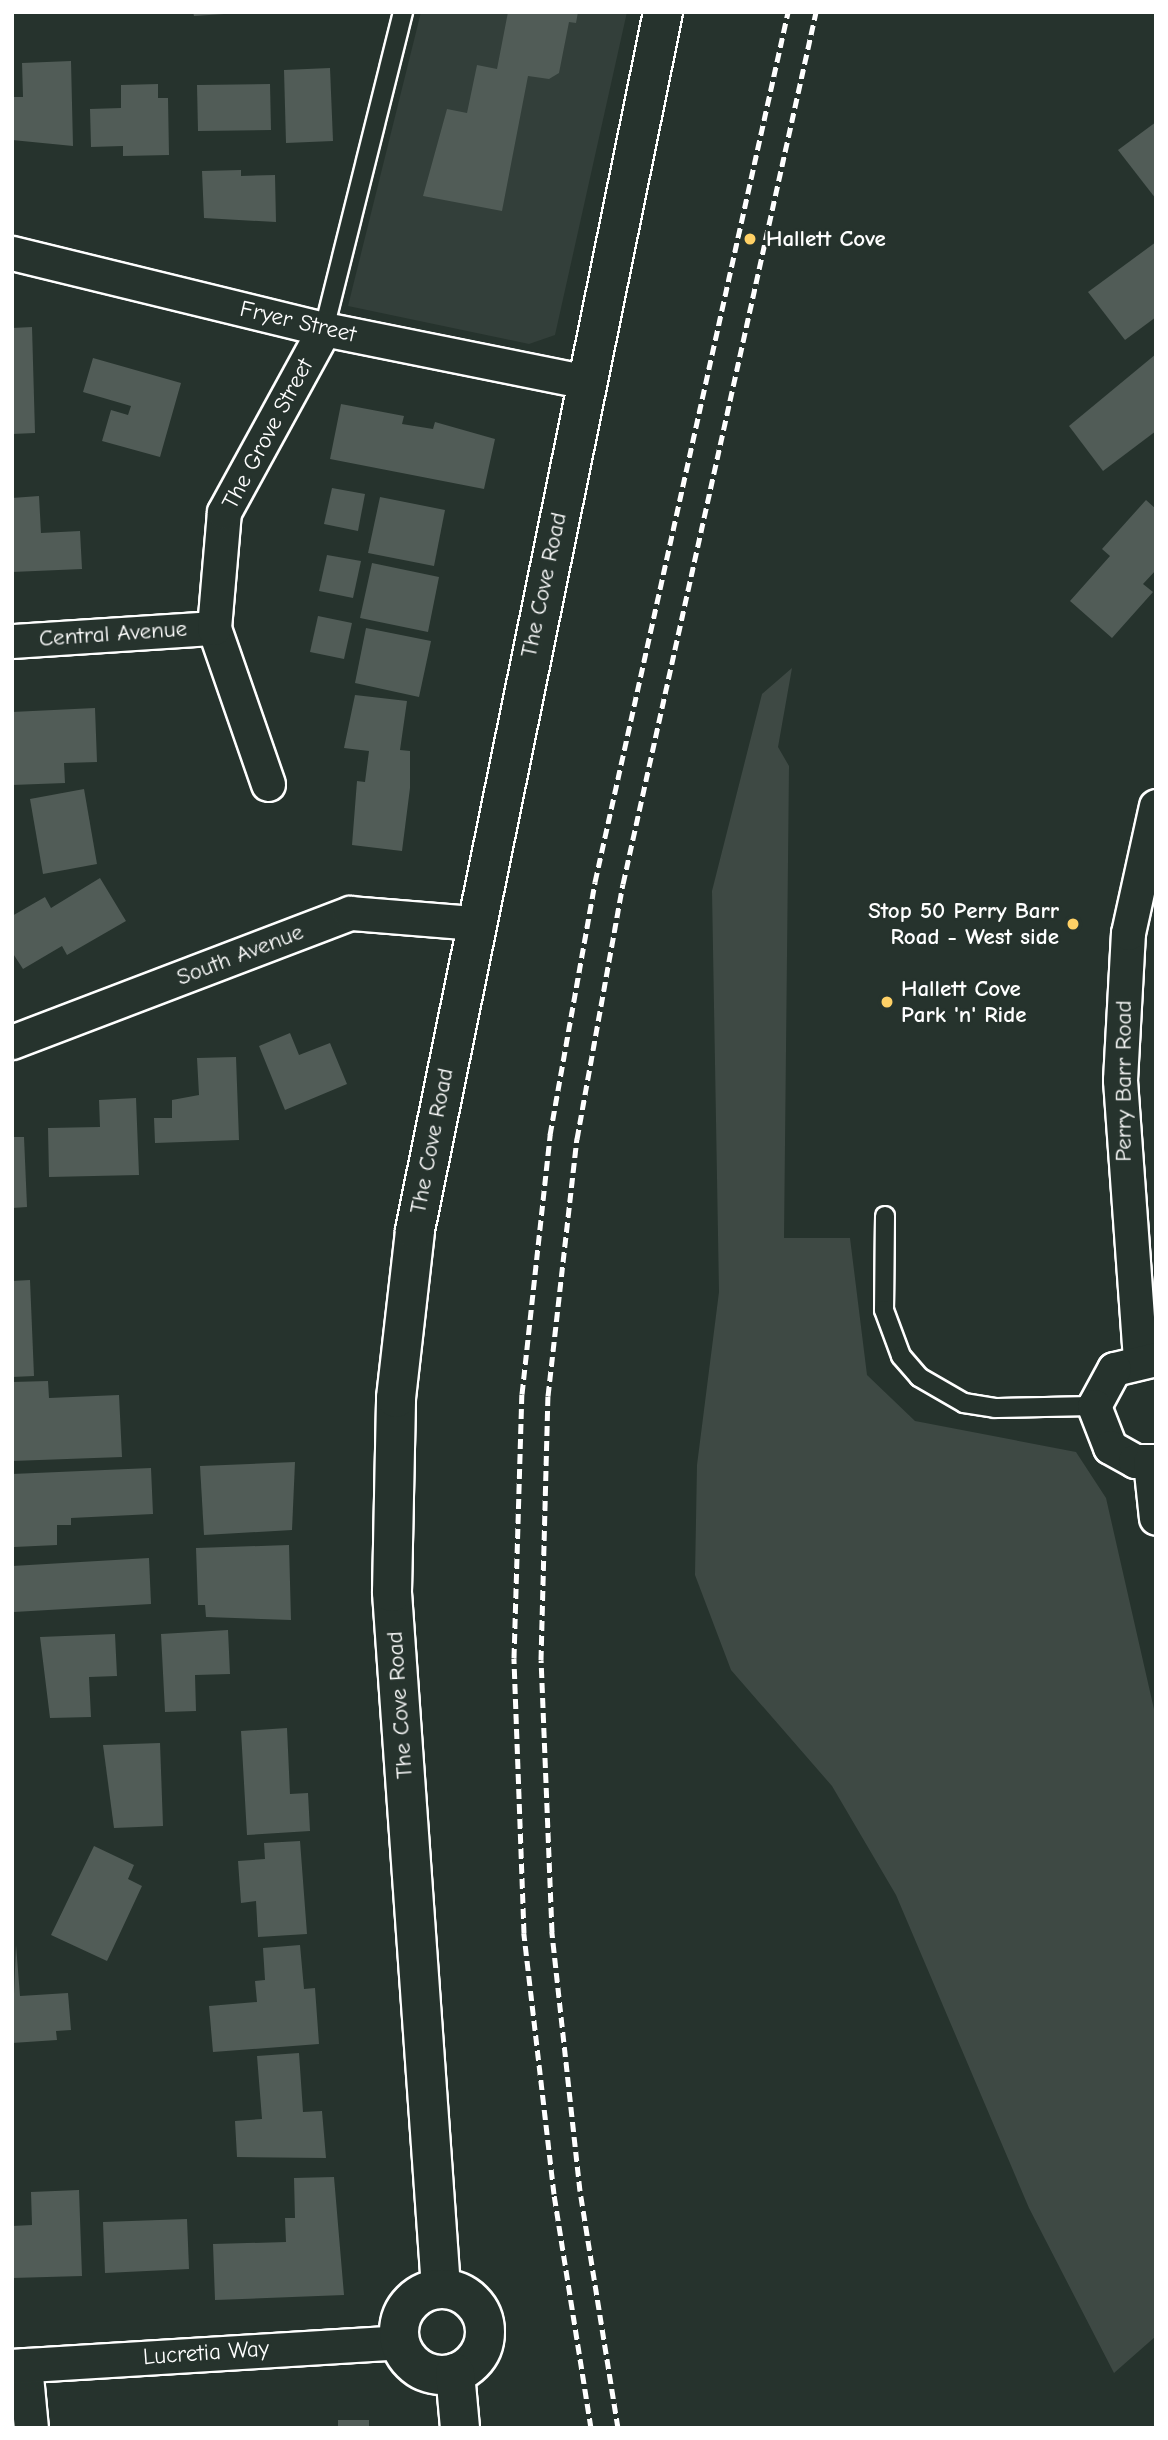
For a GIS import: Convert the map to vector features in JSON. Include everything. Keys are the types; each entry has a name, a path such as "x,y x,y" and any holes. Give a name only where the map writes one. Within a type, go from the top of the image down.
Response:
{"street":[{"name":"The Cove Road","path":"440,2288 392,1592 396,1398 415,1230 474,923 663,12"},
{"name":"Fryer Street","path":"12,253 324,329 586,382"},
{"name":"The Grove Street","path":"268,784 214,628 224,512 324,329"},
{"name":"Central Avenue","path":"12,641 214,628"},
{"name":"Perry Barr Road","path":"1148,1359 1120,1080 1128,933 1156,806"},
{"name":"South Avenue","path":"12,1042 351,912 474,923"},
{"path":"1148,1359 1114,1369 1094,1406 1110,1447 1153,1461 1156,1518"},
{"path":"440,2288 477,2305 486,2332 478,2357 455,2373 414,2365 399,2342 408,2305 440,2288"},
{"name":"Lucretia Way","path":"19,2365 399,2342"},
{"path":"19,2365 31,2428"},
{"path":"455,2373 460,2428"}],"lane":[{"path":"324,329 403,12"},
{"path":"885,1216 884,1310 901,1356 919,1377 964,1403 995,1408 1094,1406"}],"shaded area":[{"path":"421,12 627,12 555,335 529,344 348,306"},
{"path":"792,668 778,747 789,766 784,1238 850,1238 867,1375 915,1421 1076,1452 1106,1498 1156,1718 1156,2336 1114,2373 1029,2208 896,1895 832,1786 731,1670 695,1575 697,1465 719,1292 712,891 762,694"}],"building":[{"path":"193,12 224,12 224,14 194,16"},
{"path":"508,12 578,12 576,23 569,22 559,73 549,79 528,76 502,211 423,196 447,109 467,113 477,65 497,69"},
{"path":"71,61 73,146 12,140 12,97 23,97 22,63"},
{"path":"330,68 333,141 286,143 284,70"},
{"path":"158,84 158,98 168,98 169,155 123,156 123,146 91,147 90,109 121,108 121,85"},
{"path":"270,84 271,130 198,131 197,85"},
{"path":"1156,122 1156,199 1118,150"},
{"path":"241,170 241,176 275,175 276,222 204,218 202,171"},
{"path":"1156,242 1156,317 1125,340 1088,292"},
{"path":"32,327 35,433 12,434 12,328"},
{"path":"1156,354 1156,431 1103,471 1069,426"},
{"path":"93,358 181,383 160,457 102,441 111,410 128,415 131,406 83,392"},
{"path":"341,404 404,416 402,424 433,429 435,422 495,439 484,489 330,459"},
{"path":"332,488 365,494 358,531 324,524"},
{"path":"39,496 41,533 80,531 82,569 12,572 12,498"},
{"path":"380,497 445,510 434,566 368,553"},
{"path":"1146,500 1156,509 1156,570 1143,584 1153,592 1112,638 1070,601 1110,556 1102,549"},
{"path":"327,555 361,561 353,598 319,591"},
{"path":"372,563 439,577 428,632 360,618"},
{"path":"318,616 352,623 344,659 310,652"},
{"path":"366,628 431,641 419,697 355,683"},
{"path":"355,695 407,701 400,750 410,751 410,788 402,851 352,845 357,781 365,782 369,751 344,748"},
{"path":"95,708 97,762 64,763 65,783 12,785 12,712"},
{"path":"84,789 97,864 43,874 30,799"},
{"path":"100,878 126,921 67,955 62,946 23,969 12,952 12,916 45,897 51,908"},
{"path":"290,1033 299,1055 330,1043 347,1084 285,1110 259,1046"},
{"path":"236,1057 239,1140 155,1143 154,1118 172,1118 172,1100 199,1095 197,1058"},
{"path":"136,1098 139,1175 49,1177 48,1128 100,1127 99,1100"},
{"path":"12,1137 24,1137 27,1207 12,1208"},
{"path":"30,1280 34,1376 12,1377 12,1281"},
{"path":"48,1381 49,1398 119,1395 122,1457 12,1461 12,1382"},
{"path":"295,1462 292,1530 204,1535 200,1466"},
{"path":"151,1468 153,1514 71,1518 71,1525 57,1525 57,1545 14,1547 12,1474"},
{"path":"289,1545 291,1620 206,1617 205,1605 198,1605 196,1548"},
{"path":"149,1558 151,1604 14,1612 12,1566"},
{"path":"228,1630 230,1674 195,1675 196,1711 165,1712 161,1634"},
{"path":"115,1634 117,1676 89,1677 91,1717 50,1718 40,1637"},
{"path":"287,1728 290,1794 308,1793 310,1831 247,1835 241,1731"},
{"path":"160,1743 163,1826 114,1828 103,1745"},
{"path":"300,1841 307,1934 258,1937 256,1901 241,1903 238,1861 265,1859 264,1843"},
{"path":"94,1846 134,1865 128,1879 142,1886 107,1961 51,1935"},
{"path":"16,1945 20,1996 68,1993 71,2030 56,2031 57,2040 12,2043"},
{"path":"300,1945 304,1989 315,1988 319,2044 213,2052 209,2006 257,2002 255,1981 265,1980 263,1948"},
{"path":"299,2053 303,2112 322,2111 326,2158 237,2157 235,2121 262,2119 257,2056"},
{"path":"334,2177 344,2295 215,2300 213,2244 286,2242 285,2218 295,2218 294,2178"},
{"path":"79,2190 82,2276 12,2278 12,2226 32,2225 31,2192"},
{"path":"187,2219 189,2269 105,2273 103,2222"},
{"path":"338,2420 369,2420 369,2428 338,2428"}],"railway":[{"path":"591,2428 554,2194 524,1933 514,1658 522,1394 550,1135 595,882 788,12"},
{"path":"618,2428 580,2191 552,1932 541,1660 548,1396 577,1139 623,884 816,12"}],"place":[{"name":"Hallett Cove","path":"750,239"},
{"name":"Stop 50 Perry Barr Road - West side","path":"1073,924"},
{"name":"Hallett Cove Park 'n' Ride","path":"887,1002"}]}
